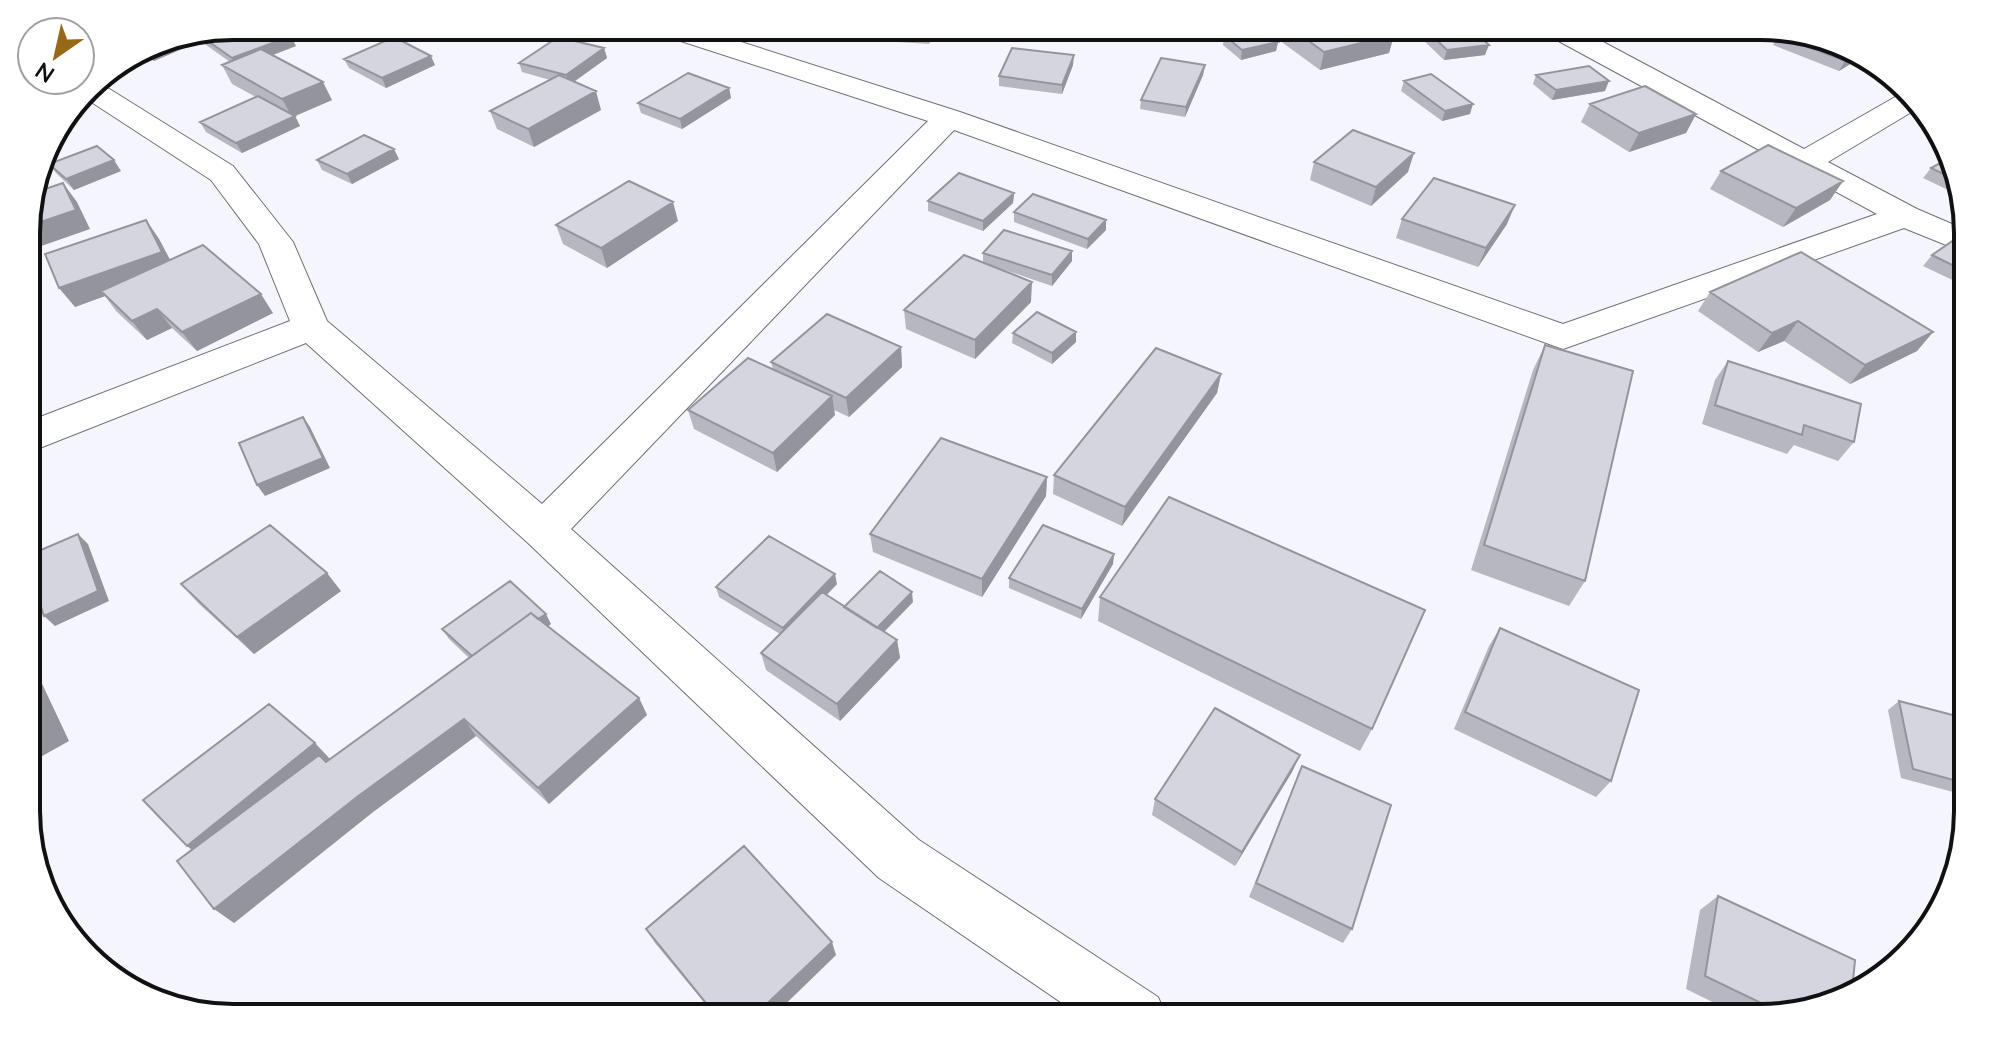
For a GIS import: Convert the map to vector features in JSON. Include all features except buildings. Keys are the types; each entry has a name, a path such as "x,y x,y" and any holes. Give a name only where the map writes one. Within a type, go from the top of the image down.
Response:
{"street":[{"path":"707,40 949,118 1563,337 1905,216"},
{"path":"1578,40 1905,216 1954,238"},
{"path":"100,94 222,173 276,242 311,327 543,530 899,859 1116,1004"},
{"path":"1807,161 1904,104"},
{"path":"543,530 949,118"},
{"path":"40,433 311,327"}]}
